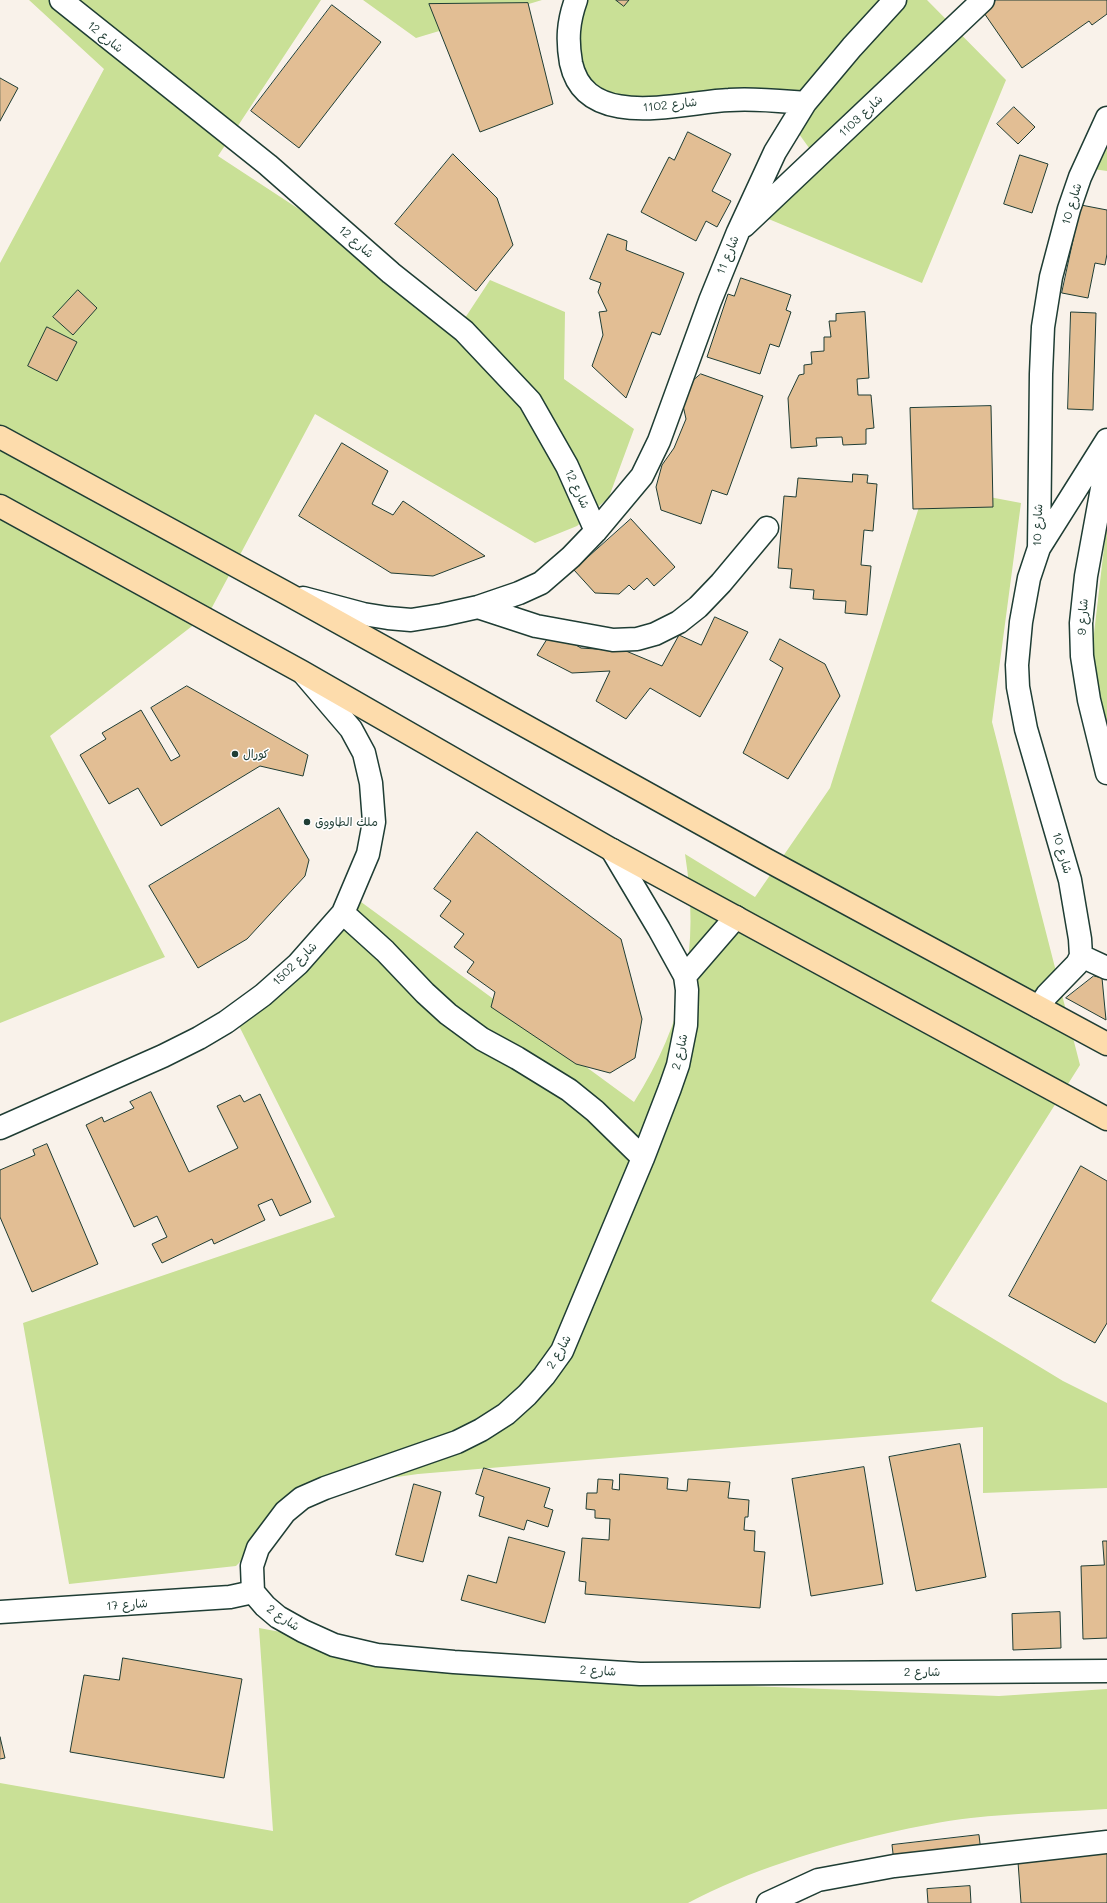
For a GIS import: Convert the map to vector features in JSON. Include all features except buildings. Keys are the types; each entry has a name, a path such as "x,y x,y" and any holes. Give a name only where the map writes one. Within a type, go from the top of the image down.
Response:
{"highway":[{"path":"0,436 765,859 1107,1044"},
{"path":"0,506 302,672 612,850 1107,1118"}],"street":[{"name":"شارع 12","path":"60,0 268,165 391,273 464,331 530,401 567,466 596,531"},
{"name":"شارع 1102","path":"576,0 568,31 568,48 573,71 579,83 590,94 605,102 625,108 649,110 730,100 805,103"},
{"name":"شارع 11","path":"286,593 363,614 411,620 478,607 520,593 541,583 571,558 596,531 642,476 658,441 707,309 738,232 775,152 805,103 852,47 895,0"},
{"name":"شارع 1103","path":"738,232 984,0"},
{"name":"شارع 10","path":"1081,956 1077,917 1070,880 1026,729 1018,687 1017,666 1021,622 1029,578 1038,548 1043,327 1051,277 1069,209 1080,177 1107,118"},
{"path":"1038,548 1107,440"},
{"name":"شارع 9","path":"1107,461 1103,512 1085,584 1081,623 1082,656 1089,700 1107,773"},
{"path":"478,607 536,626 614,640 637,640 655,634 679,622 698,607 722,583 766,528"},
{"name":"شارع 1502","path":"0,1128 163,1056 199,1038 226,1022 263,995 298,964 344,913 368,854 374,822 371,783 364,753 351,729 302,672"},
{"name":"شارع 2","path":"612,850 685,976 687,1003 686,1025 683,1045 670,1088 643,1158 562,1351 544,1376 527,1395 506,1414 481,1430 456,1442 325,1488 302,1498 284,1512 258,1548 252,1566 253,1592 265,1606 278,1617 303,1631 334,1645 377,1655 454,1662 640,1674 1107,1671"},
{"path":"344,913 385,951 425,993 448,1014 482,1039 517,1058 569,1090 595,1111 643,1158"},
{"path":"685,976 736,917"},
{"path":"1039,1007 1047,995 1077,964 1081,956 1107,968"},
{"name":"شارع 17","path":"0,1612 230,1597 253,1592"},
{"path":"768,1903 818,1880 894,1866 1107,1842"}],"green space":[{"path":"29,0 321,0 218,156 465,318 490,280 565,312 564,379 634,429 609,497 577,526 535,543 315,414 209,613 50,736 165,957 0,1023 0,263 104,69"},
{"path":"363,0 542,0 416,38"},
{"path":"564,0 927,0 1006,80 922,283 759,215 817,159 771,95 718,108 583,95"},
{"path":"1107,120 1107,171 1093,169"},
{"path":"926,485 1021,503 992,722 1080,1065 931,1301 1063,1381 1107,1403 1107,1488 983,1493 983,1427 418,1474 383,1479 349,1490 316,1504 285,1522 259,1543 236,1566 69,1584 23,1323 335,1217 232,1012 357,899 634,1102 666,1042 677,1013 684,983 689,953 691,921 685,854 755,897 830,788"},
{"path":"1107,522 1107,733 1099,733 1093,642"},
{"path":"259,1628 525,1677 999,1696 1107,1689 1107,1809 971,1818 919,1826 811,1853 736,1880 688,1903 0,1903 0,1783 273,1831"}],"place":[{"name":"كورال","path":"235,754"},
{"name":"ملك الطاووق","path":"307,822"}]}
